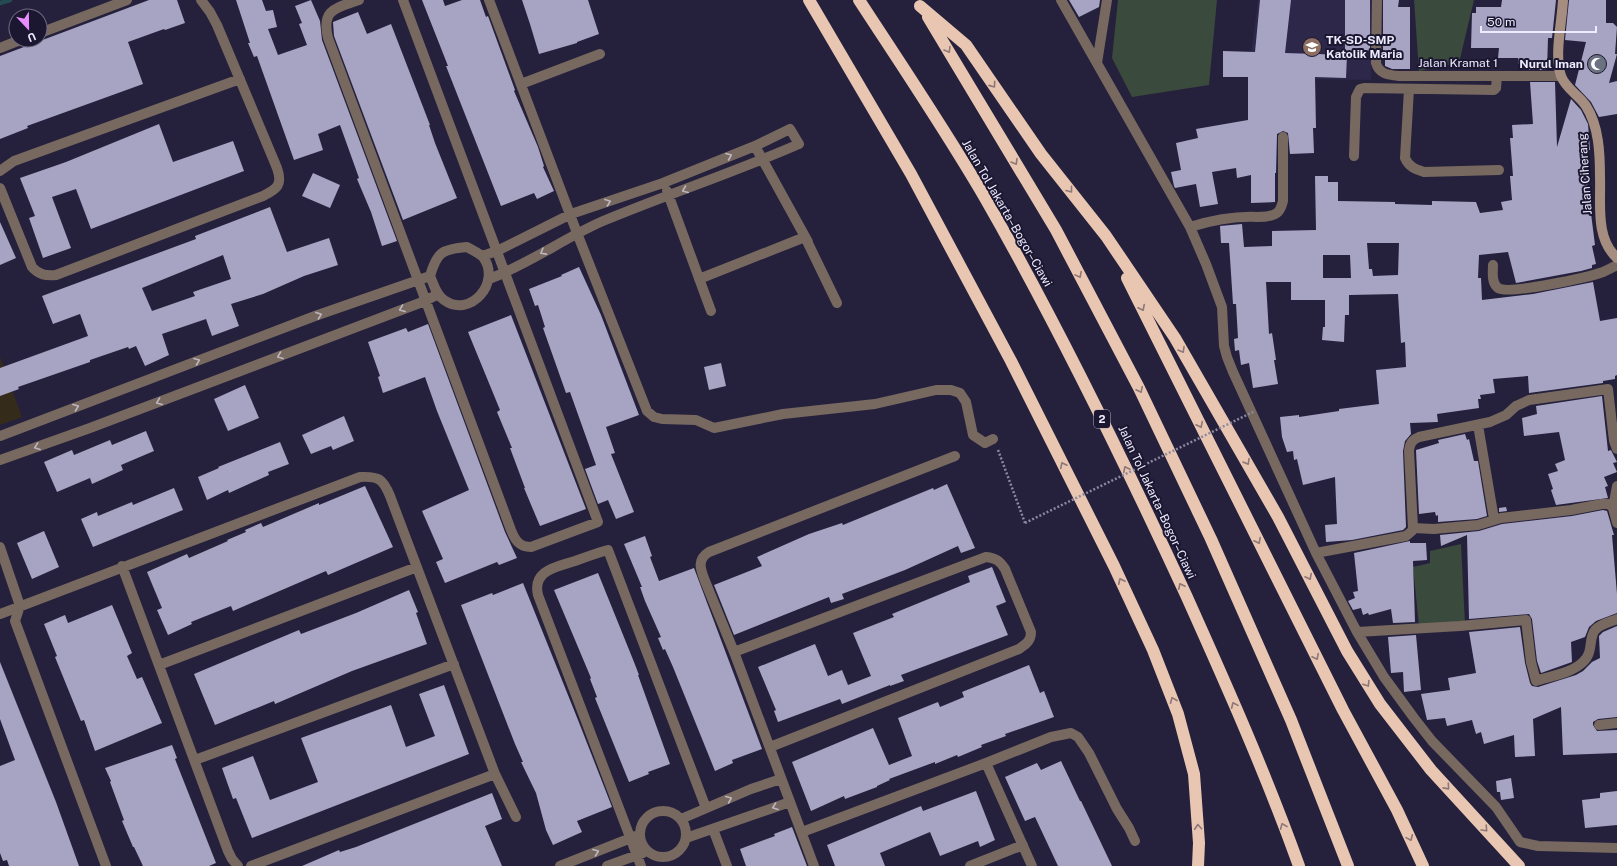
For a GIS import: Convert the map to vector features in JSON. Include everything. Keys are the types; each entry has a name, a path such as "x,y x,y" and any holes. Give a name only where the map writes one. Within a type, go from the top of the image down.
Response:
{"highway":[{"path":"809,0 911,174 1011,361 1114,566 1153,650 1178,714 1194,774 1199,843 1198,866"},
{"name":"Jalan Tol Jakarta–Bogor–Ciawi","path":"860,0 985,198 1056,328 1142,499 1196,618 1246,732 1298,865"},
{"path":"918,3 966,45 1041,154 1106,236 1175,338 1278,517 1347,651 1376,698 1431,770 1519,866"},
{"path":"918,3 1056,230 1139,388 1210,539 1291,720 1348,866"},
{"path":"1106,236 1342,710 1398,810 1423,866"}],"street":[{"path":"48,30 127,0"},
{"path":"0,188 32,267 36,272 48,276 64,272 262,196 277,187 280,182 280,175 217,25 201,0"},
{"path":"359,0 333,9 328,14 326,28 328,38 515,540 524,547 531,547 598,522 403,0"},
{"path":"490,0 577,233 647,411 654,417 662,419 696,420 714,428 775,415 875,404 936,390 951,390 960,393 966,402 973,436 985,442 993,439"},
{"path":"1061,0 1190,227 1222,307 1224,346 1227,357 1316,553 1357,632 1384,677 1410,714 1437,746 1496,807 1520,842 1538,846 1617,848"},
{"path":"1097,63 1107,0"},
{"name":"Jalan Kramat 1","path":"1377,0 1376,55 1378,68 1386,74 1399,76 1561,76"},
{"path":"1561,76 1559,54 1563,0"},
{"path":"521,84 600,54"},
{"path":"1354,156 1357,92 1364,88 1494,90 1496,88 1497,76"},
{"name":"Jalan Ciherang","path":"1561,76 1566,85 1586,106 1593,120 1599,154 1602,231 1608,249 1617,258"},
{"path":"0,171 14,161 240,79"},
{"path":"1409,89 1405,158 1408,164 1424,172 1499,170"},
{"path":"482,256 497,251 570,214 663,182 755,146 790,129 799,144 763,160 577,233 505,273 489,279"},
{"path":"1190,227 1227,218 1262,217 1278,212 1283,201 1283,137"},
{"path":"755,146 839,302"},
{"path":"0,161 14,161"},
{"path":"663,182 711,311"},
{"path":"699,279 805,237"},
{"path":"467,247 482,256 488,267 489,279 485,290 478,299 467,304 455,305 444,301 438,294 430,276 435,259 449,248 467,247"},
{"path":"1492,264 1495,283 1498,287 1509,290 1535,287 1583,277 1603,272 1617,265"},
{"path":"0,436 315,316 430,276"},
{"path":"0,460 90,428 438,294"},
{"path":"1316,553 1406,536 1412,531 1409,451 1410,443 1419,437 1490,422 1501,418 1516,406 1529,400 1608,389 1614,441 1617,449"},
{"path":"1478,425 1494,519"},
{"path":"814,866 734,652 701,570 703,556 955,456"},
{"path":"0,612 20,606 122,566 360,477 373,476 380,479 386,486 495,774 516,817"},
{"path":"1617,486 1613,508 1617,523"},
{"path":"1413,528 1434,529 1478,525 1494,519 1571,510 1602,504 1610,504 1613,508"},
{"path":"0,548 20,606 15,621"},
{"path":"641,866 637,855 635,837 538,594 536,587 538,581 549,569 608,550 706,808"},
{"path":"734,652 986,557 994,558 1000,562 1005,569 1031,632 1031,638 1019,649 770,747"},
{"path":"122,566 228,851 238,866"},
{"path":"159,665 417,567"},
{"path":"0,612 15,621 106,866"},
{"path":"1357,632 1460,626 1526,620 1531,662 1536,681 1569,670 1584,662 1590,653 1595,630 1601,625 1617,619"},
{"path":"195,760 454,664"},
{"path":"1599,725 1617,723"},
{"path":"802,832 1051,737 1071,733 1078,737 1089,753 1135,841"},
{"path":"986,763 1032,866"},
{"path":"252,866 495,774"},
{"path":"681,819 781,779"},
{"path":"686,838 790,802"},
{"path":"560,866 635,837 649,815 660,811 671,812 681,819 686,828 686,838 681,849 670,856 658,857 647,851 635,837"},
{"path":"713,829 727,866"},
{"path":"970,866 1023,845"},
{"path":"607,866 647,851"}],"path":[{"path":"993,439 1025,523 1255,411"}],"shaded area":[{"name":"TK-SD-SMP Katolik Maria","path":"1258,0 1373,0 1371,80 1248,78"},
{"path":"0,357 22,417 0,425"}],"green space":[{"path":"1118,0 1217,0 1209,85 1132,97 1112,58"},
{"path":"1414,0 1474,0 1459,63 1419,71"},
{"path":"1461,544 1465,624 1419,626 1413,567 1430,563 1430,551"}],"building":[{"path":"149,0 177,0 185,23 128,42 143,84 27,126 28,128 0,139 0,56 21,48 48,48 48,38"},
{"path":"236,0 262,0 266,11 273,10 277,27 268,29 278,55 307,45 299,24 302,23 295,6 311,0 320,21 322,40 397,241 382,246 371,212 357,179 359,178 340,125 318,134 323,150 294,160 257,56 254,57 248,43 250,43"},
{"path":"422,0 443,0 445,6 462,0 480,0 486,17 488,16 515,90 514,91 538,147 544,166 543,167 554,191 537,199 534,193 501,206 446,66 448,66"},
{"path":"522,0 588,0 599,34 577,43 539,54"},
{"path":"1069,0 1100,0 1099,7 1079,17"},
{"path":"1260,0 1291,0 1285,53 1347,55 1346,78 1315,77 1316,128 1313,128 1314,153 1290,154 1288,133 1283,131 1277,134 1275,202 1251,203 1251,175 1237,178 1236,168 1212,172 1218,204 1200,207 1196,184 1175,188 1174,186 1171,172 1181,170 1176,143 1198,138 1196,129 1248,120 1248,77 1223,77 1223,51 1255,52"},
{"path":"1345,0 1370,0 1370,51 1345,51"},
{"path":"1383,0 1399,0 1398,7 1410,7 1410,69 1392,69 1385,66 1385,51 1383,51"},
{"path":"1502,0 1556,0 1552,38 1548,38 1547,70 1529,70 1529,65 1518,64 1518,58 1498,58 1499,48 1471,48 1472,13 1476,13 1476,7 1501,7"},
{"path":"1569,0 1606,0 1606,23 1613,23 1617,27 1615,54 1617,54 1609,83 1617,81 1617,114 1599,117 1591,102 1575,85 1586,42 1565,40"},
{"path":"358,12 367,34 391,24 457,198 403,220 334,36 333,22"},
{"path":"1530,82 1555,82 1557,147 1571,99 1581,110 1588,124 1590,150 1584,150 1595,245 1592,246 1596,264 1592,265 1592,268 1581,271 1516,283 1508,252 1479,255 1478,278 1481,278 1482,300 1533,294 1593,282 1600,321 1617,318 1617,375 1615,376 1615,379 1603,381 1603,383 1529,393 1528,376 1493,379 1495,393 1480,395 1481,399 1478,399 1479,408 1437,414 1438,422 1410,423 1411,434 1405,441 1403,451 1406,527 1403,530 1352,540 1326,542 1325,525 1337,524 1335,477 1303,485 1297,459 1294,460 1293,451 1287,452 1282,437 1280,417 1299,415 1299,417 1339,411 1339,409 1379,404 1376,370 1406,367 1405,342 1401,343 1398,294 1349,295 1349,315 1345,315 1344,342 1322,340 1323,327 1325,327 1325,300 1291,300 1291,282 1266,282 1269,334 1272,333 1278,384 1253,388 1249,363 1241,365 1239,350 1235,351 1234,339 1238,338 1236,304 1233,304 1229,243 1221,243 1220,226 1242,224 1244,247 1272,246 1272,231 1316,230 1315,176 1328,176 1328,182 1338,182 1338,201 1395,202 1395,204 1432,205 1432,201 1476,202 1480,213 1503,210 1501,202 1512,200 1510,176 1513,176 1510,138 1513,138 1512,125 1533,124","holes":["1367,243 1399,243 1398,275 1373,276 1372,269 1369,269","1323,255 1350,255 1351,278 1323,278"]},
{"path":"159,124 173,162 233,141 244,171 91,229 76,189 52,197 71,248 43,258 29,218 35,216 20,178 66,162"},
{"path":"313,173 340,185 330,208 302,196"},
{"path":"270,207 287,252 329,238 338,265 304,276 263,294 231,304 239,326 212,336 206,319 162,334 169,355 145,366 136,346 129,349 128,347 18,387 19,389 0,396 0,368 88,336 80,314 53,324 42,296 196,239 195,236","holes":["223,255 231,279 193,292 195,296 152,311 142,288"]},
{"path":"0,222 16,258 0,265"},
{"path":"579,267 601,315 639,415 606,427 615,453 611,454 634,512 616,519 608,500 598,504 585,469 596,465 570,392 566,393 543,328 545,327 538,305 535,306 529,289 562,276 561,275"},
{"path":"511,315 586,509 540,526 524,488 510,448 512,448 497,412 500,410 468,332"},
{"path":"428,324 505,532 517,558 499,565 497,562 445,583 436,562 443,559 422,511 469,490 425,377 383,393 378,377 380,376 368,342 406,328 408,332"},
{"path":"721,363 726,386 709,390 704,367"},
{"path":"245,385 259,418 228,431 214,399"},
{"path":"1602,396 1608,451 1611,450 1617,462 1613,463 1617,472 1604,477 1608,486 1605,487 1608,498 1556,505 1548,474 1558,471 1555,464 1565,460 1559,432 1524,436 1522,418 1537,414 1536,406"},
{"path":"344,416 354,441 333,450 331,446 311,454 302,435"},
{"path":"146,431 154,451 121,465 123,470 92,484 90,478 57,492 44,462 72,450 74,455 110,440 112,445"},
{"path":"1465,434 1467,440 1469,439 1474,461 1478,461 1487,516 1477,519 1438,522 1438,515 1436,516 1435,512 1419,514 1416,450 1439,443 1438,440"},
{"path":"280,442 289,464 268,472 269,475 229,493 228,490 207,500 198,477 219,468 218,467"},
{"path":"947,484 975,548 961,553 958,546 905,570 842,594 844,599 831,603 829,597 734,635 714,585 762,566 757,557 809,534 842,523 843,525 933,488 934,490"},
{"path":"365,486 393,547 328,575 326,571 233,611 231,606 191,622 192,624 168,635 157,610 162,608 147,572 187,554 189,558 228,541 227,540 246,532 245,530 261,523 263,527 319,503 319,505"},
{"path":"174,488 183,510 93,547 81,519 97,512 98,516 132,502 133,505"},
{"path":"1506,507 1507,511 1499,512 1499,508"},
{"path":"1603,510 1607,511 1614,535 1612,535 1617,594 1617,613 1596,621 1589,627 1585,637 1571,642 1572,662 1541,673 1537,661 1532,619 1529,614 1469,619 1467,535 1441,546 1440,535 1479,531 1502,524 1572,516"},
{"path":"44,531 59,567 32,579 17,543"},
{"path":"645,536 652,556 650,557 659,581 694,568 762,749 732,760 733,763 715,771 673,667 658,638 661,637 645,601 640,587 642,587 624,544"},
{"path":"1410,541 1410,543 1426,543 1427,560 1413,561 1415,622 1393,623 1391,609 1369,615 1368,613 1363,615 1361,608 1353,610 1348,601 1355,598 1353,592 1358,591 1354,553"},
{"path":"992,567 1006,602 996,606 1008,635 901,675 904,681 842,704 840,699 778,722 774,711 776,710 758,667 815,644 828,676 842,670 848,685 871,676 853,633 894,617 892,614 970,582 968,576"},
{"path":"598,573 639,675 670,764 648,772 649,774 629,782 595,698 597,697 590,679 591,678 554,590"},
{"path":"523,583 612,807 577,821 582,832 553,845 546,830 536,793 521,762 523,762 461,605 492,593 493,595"},
{"path":"409,590 418,612 416,613 427,644 352,671 275,704 274,701 215,725 194,674 299,630 301,634 356,613"},
{"path":"112,605 132,653 127,656 137,679 142,677 162,723 95,751 84,720 81,721 55,657 57,656 44,624 65,615 68,623"},
{"path":"1617,626 1617,717 1598,719 1593,722 1593,725 1597,731 1617,730 1617,753 1563,755 1561,707 1533,719 1535,756 1515,757 1514,735 1484,744 1481,732 1476,734 1472,720 1447,726 1445,718 1427,720 1421,694 1450,690 1448,678 1476,673 1469,632 1520,627 1525,663 1530,683 1532,686 1538,687 1576,675 1583,671 1592,662 1600,658 1599,636 1603,632"},
{"path":"1416,635 1421,690 1404,692 1403,672 1391,673 1388,637"},
{"path":"0,662 56,802 79,866 9,866 7,860 3,861 0,853 0,766 15,760 0,719"},
{"path":"1029,665 1040,693 1044,691 1054,717 1005,734 1006,736 981,745 982,747 958,757 957,755 935,764 935,762 889,779 890,780 877,787 845,799 844,796 811,811 792,762 873,728 889,765 912,756 898,718 938,702 940,707 964,697 962,692"},
{"path":"444,685 469,754 252,838 236,798 233,799 222,768 253,756 270,800 318,782 301,738 391,705 406,747 435,736 419,694"},
{"path":"172,745 177,758 175,759 216,863 209,866 143,866 122,821 124,820 105,768"},
{"path":"1061,761 1112,866 1058,866 1035,817 1025,821 1005,777 1037,763 1041,770"},
{"path":"1511,778 1514,798 1501,800 1500,792 1497,792 1496,781"},
{"path":"976,791 995,840 980,847 978,841 940,856 930,832 880,853 885,866 835,866 827,845 921,806 923,811"},
{"path":"1617,791 1617,825 1585,828 1582,800 1600,798 1600,793"},
{"path":"492,793 502,819 485,826 502,866 302,866 339,850 340,852 356,847"},
{"path":"792,827 807,866 746,866 740,849 775,836 774,834"}],"waterway":[{"path":"0,3 10,0"}],"place":[{"name":"TK-SD-SMP Katolik Maria","path":"1312,47"},
{"name":"Nurul Iman","path":"1597,64"}]}
